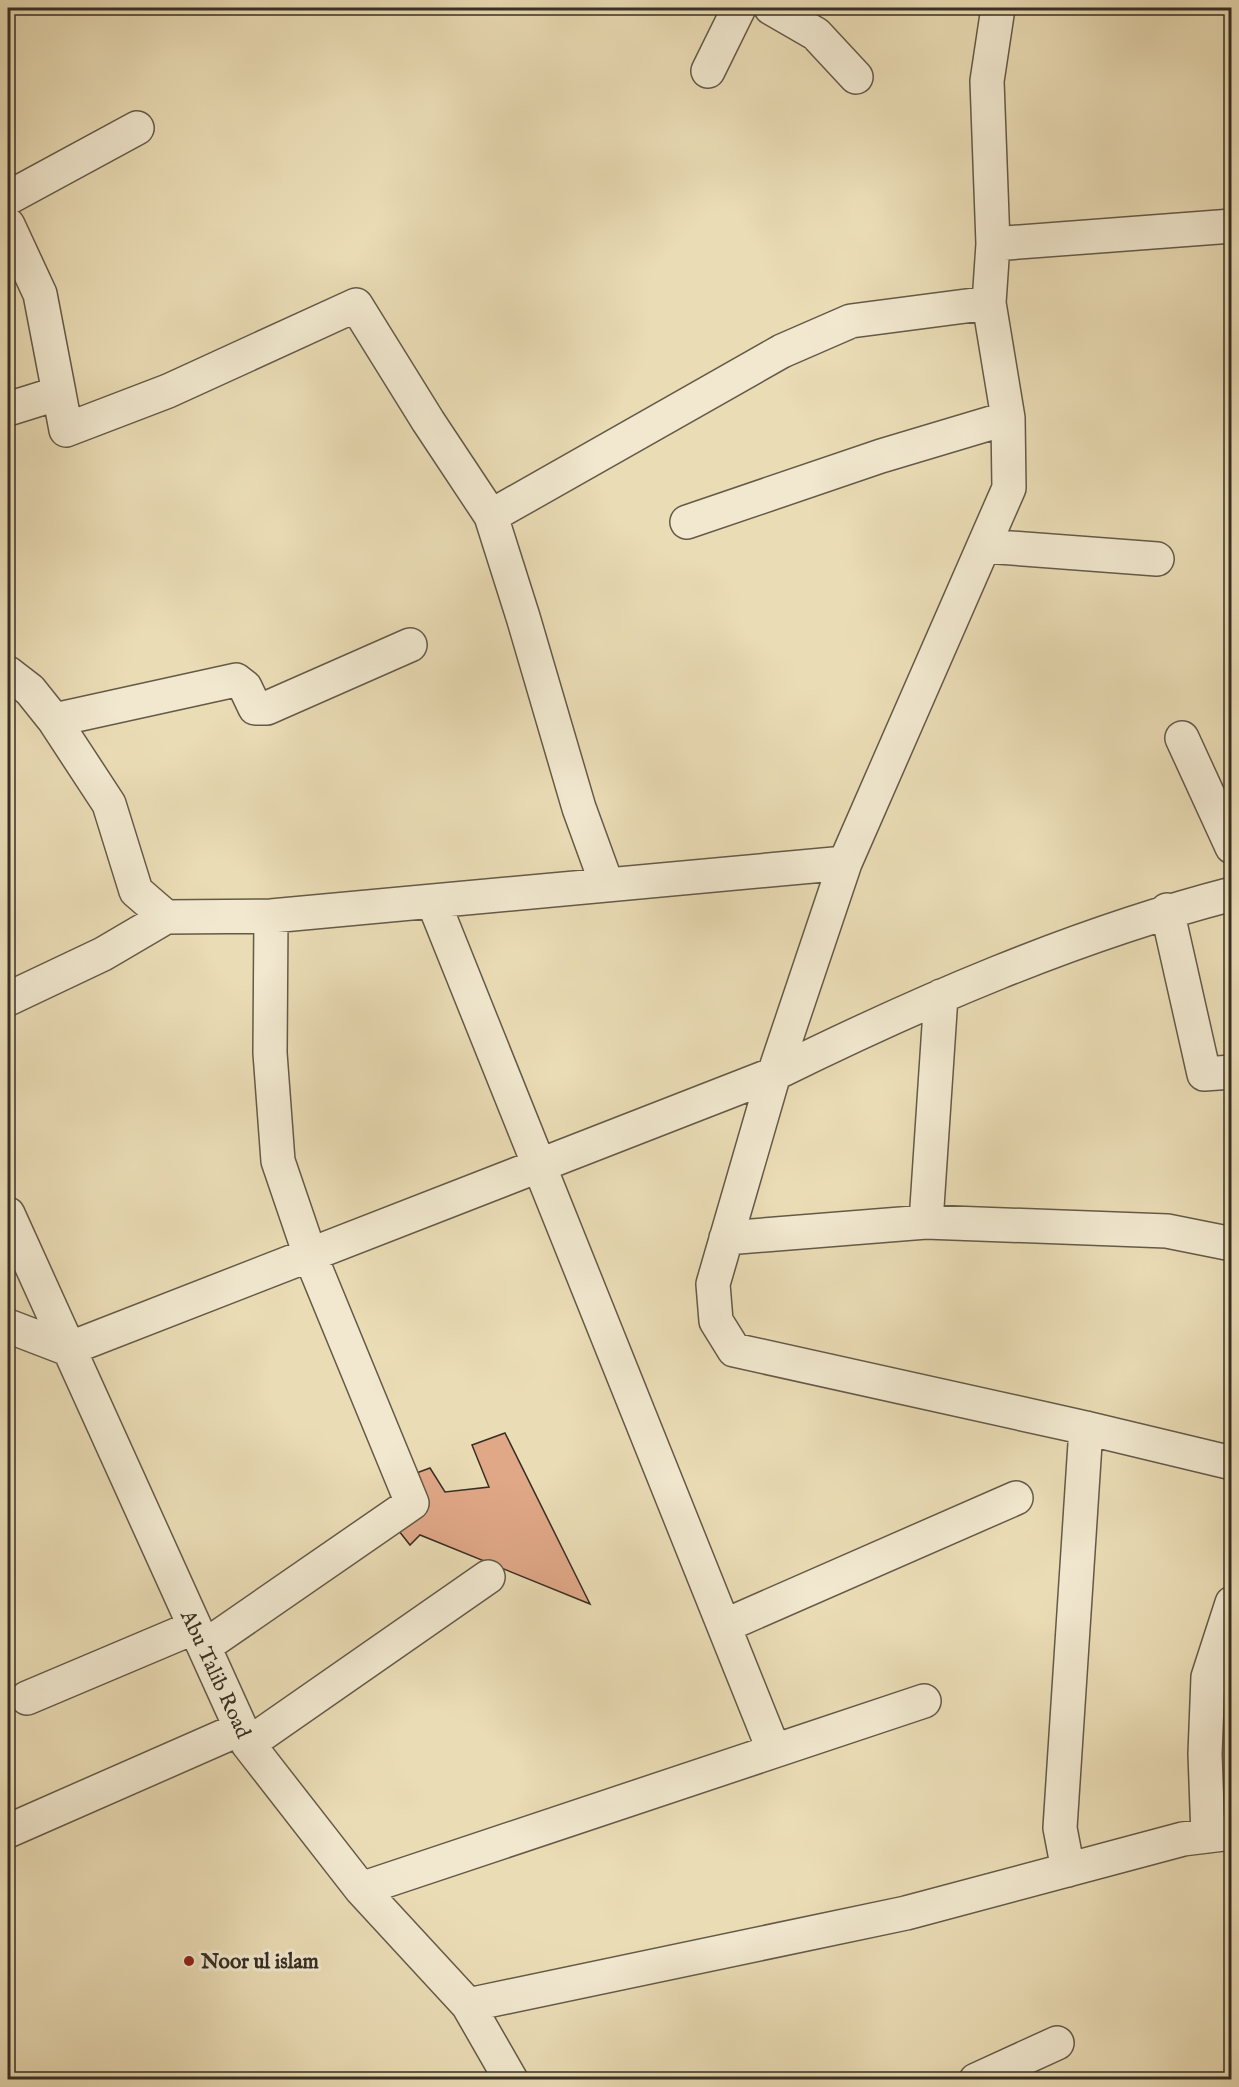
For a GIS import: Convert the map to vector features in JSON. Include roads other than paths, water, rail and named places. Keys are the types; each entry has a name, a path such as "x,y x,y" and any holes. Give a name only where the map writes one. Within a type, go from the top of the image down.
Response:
{"street":[{"path":"708,71 739,8"},
{"path":"771,8 816,34 856,77"},
{"path":"998,8 987,81 993,244 989,303 1008,418 1009,488 845,863 774,1074 713,1284 716,1321 734,1350 1086,1428 1232,1463"},
{"path":"8,198 137,128"},
{"path":"8,225 40,294 66,430 168,391 356,305 428,421 491,516 579,808 607,885"},
{"path":"993,244 1232,226"},
{"path":"491,516 782,351 851,321 989,303"},
{"path":"8,409 59,393"},
{"path":"687,522 881,456 1008,418"},
{"path":"984,546 1157,559"},
{"path":"54,720 237,680 245,687 255,708 267,708 410,645"},
{"path":"8,673 30,690 54,720 109,804 136,891 166,917"},
{"path":"1182,738 1232,847"},
{"path":"8,999 103,954 166,917 271,916 845,863"},
{"path":"8,1326 68,1349 774,1074 846,1038 941,996 1167,910 1232,894"},
{"path":"434,901 774,1751"},
{"path":"1167,910 1204,1074 1232,1072"},
{"path":"27,1698 200,1637 412,1503 310,1255 278,1161 270,1053 271,916"},
{"path":"926,1222 941,996"},
{"name":"Abu Talib Road","path":"8,1214 244,1736 361,1889 468,2005 511,2079"},
{"path":"726,1238 926,1222 1167,1231 1232,1244"},
{"path":"1068,1870 1060,1828 1086,1428"},
{"path":"724,1626 1016,1498"},
{"path":"8,1831 244,1736 488,1577"},
{"path":"468,2005 906,1913 1182,1839 1220,1835 1205,1754 1208,1677 1232,1603"},
{"path":"361,1889 924,1701"},
{"path":"976,2079 1057,2043"}],"place":[{"name":"Noor ul islam","path":"189,1961"}]}
